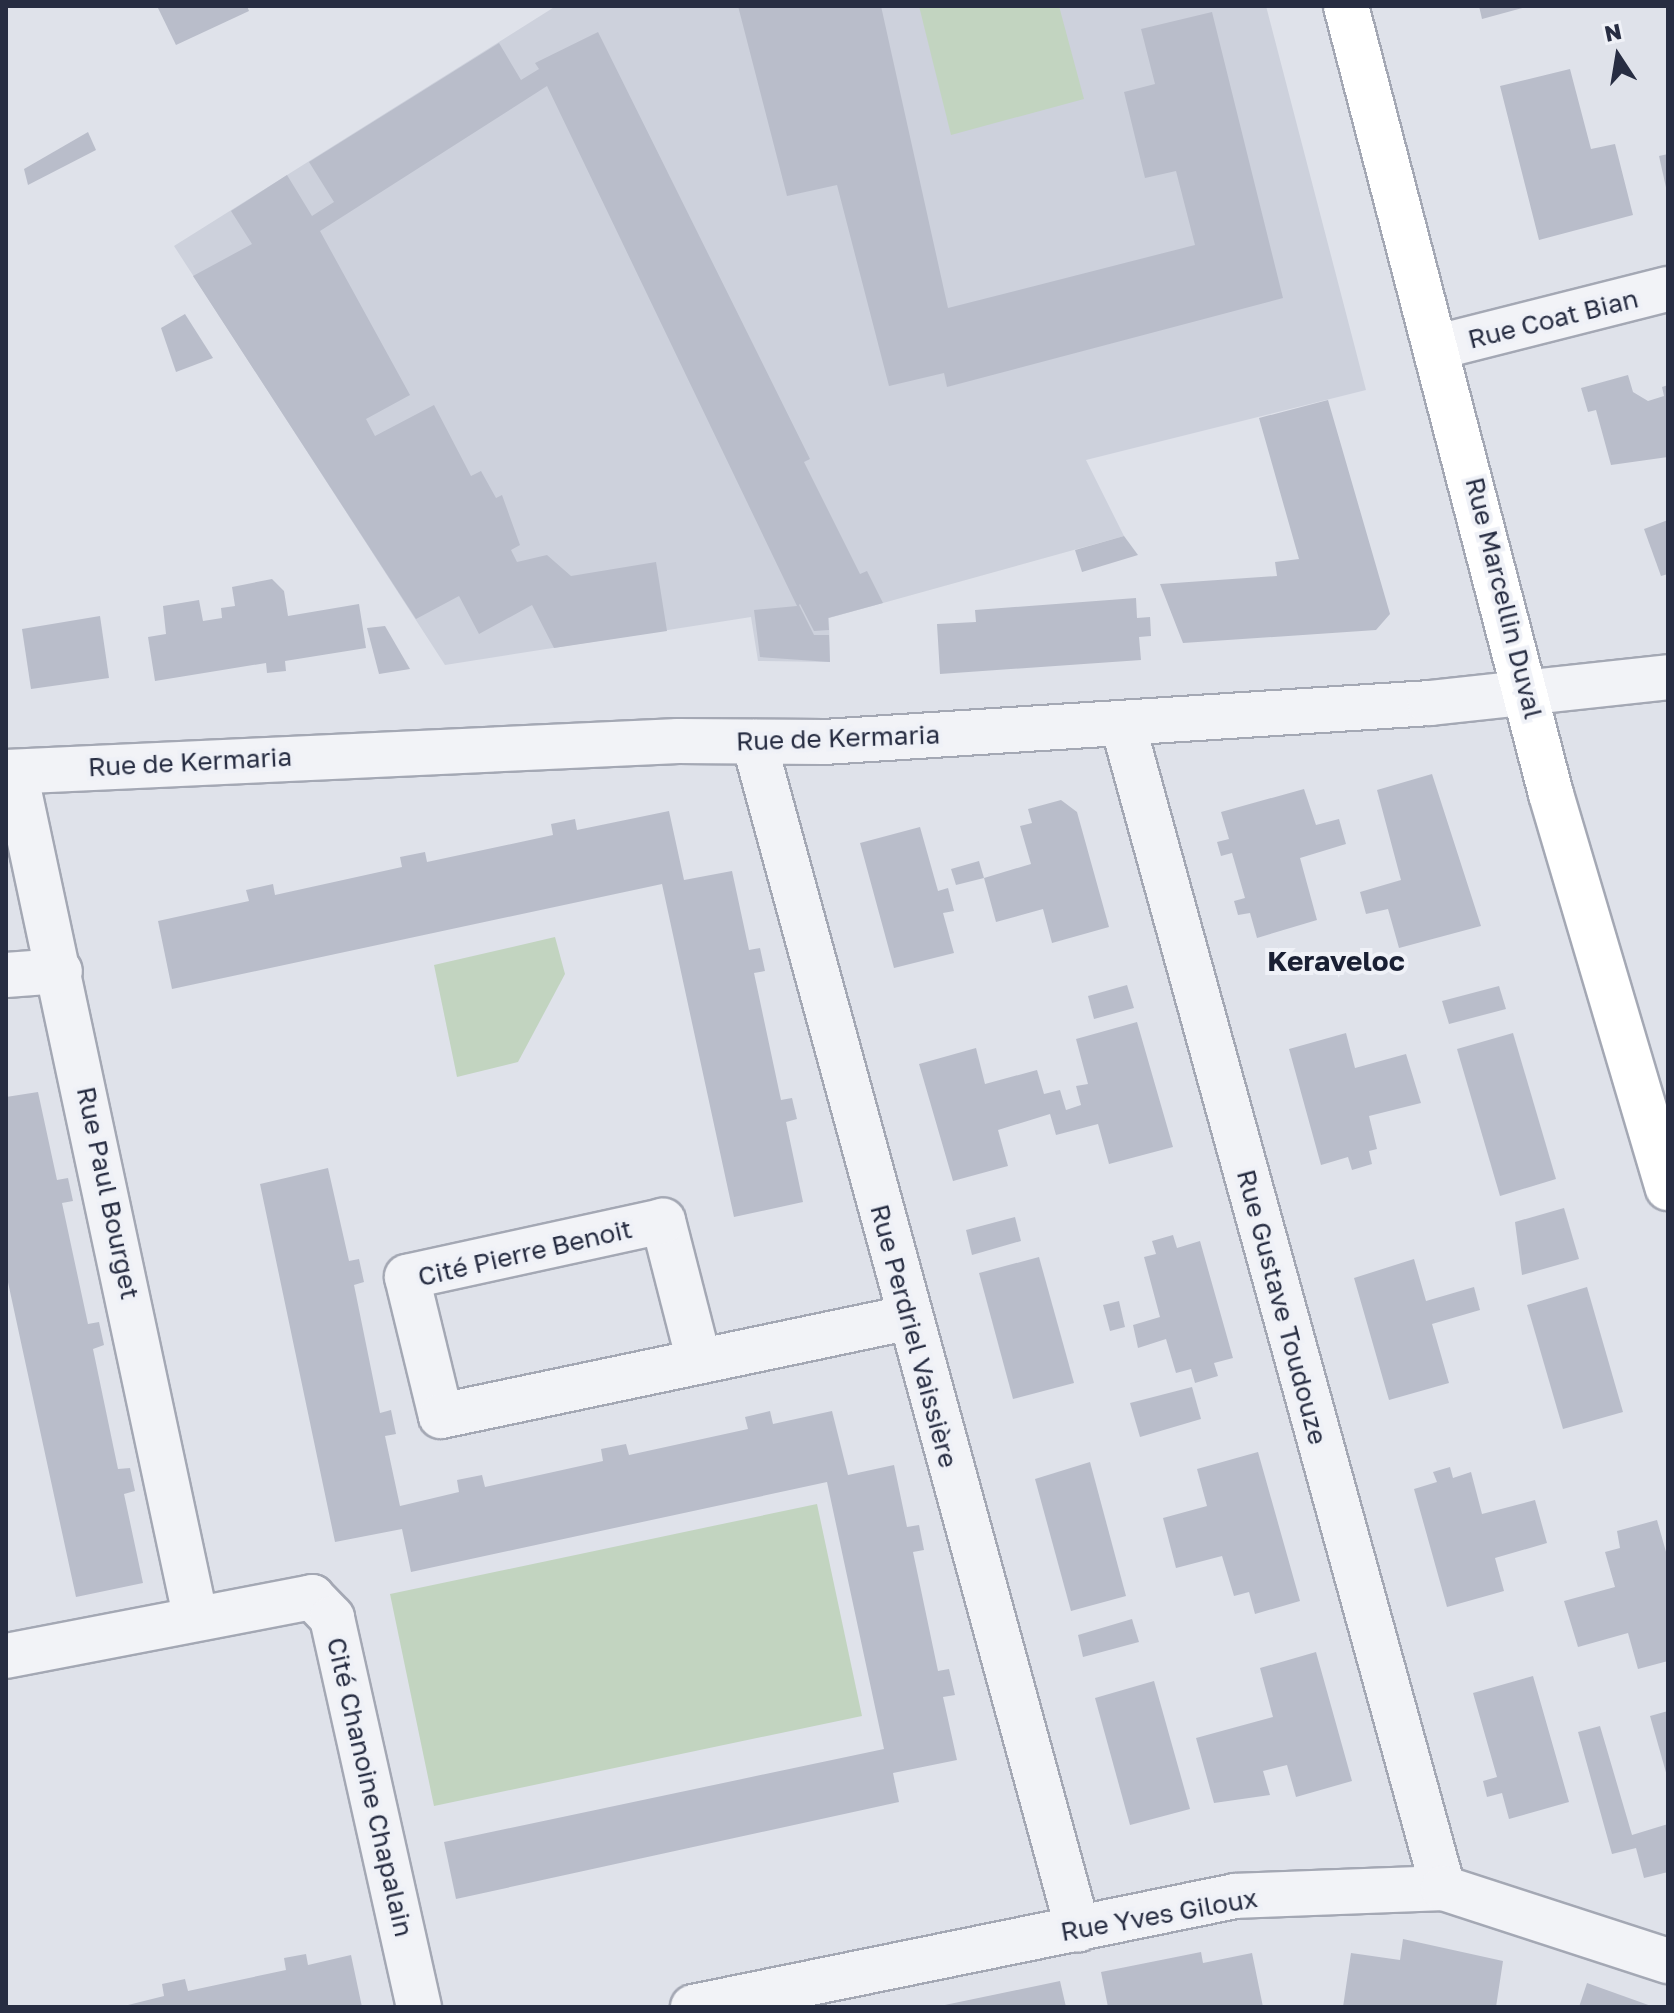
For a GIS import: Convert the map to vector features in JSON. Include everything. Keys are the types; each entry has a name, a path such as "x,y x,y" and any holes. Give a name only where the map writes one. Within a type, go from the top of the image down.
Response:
{"main road":[{"name":"Rue Marcellin Duval","path":"1346,6 1528,691 1551,794 1668,1188"}],"street":[{"name":"Rue Coat Bian","path":"1438,347 1668,289"},
{"name":"Rue de Kermaria","path":"10,772 1123,725 1668,677"},
{"name":"Rue Gustave Toudouze","path":"1123,725 1443,1888"},
{"name":"Rue Perdriel Vaissière","path":"754,742 908,1318 1078,1930"},
{"name":"Rue Paul Bourget","path":"10,772 60,971 195,1615"},
{"path":"6,975 60,971"},
{"name":"Cité Pierre Benoit","path":"699,1361 663,1221 407,1277 441,1416 908,1318"},
{"name":"Cité Chanoine Chapalain","path":"195,1615 312,1597 332,1618 419,2007"},
{"path":"6,1656 195,1615"},
{"name":"Rue Yves Giloux","path":"693,2007 1235,1896 1443,1888 1668,1961"}],"shaded area":[{"path":"556,6 1266,6 1366,390 1086,460 1124,536 829,618 830,662 758,661 751,617 445,665 174,246"}],"green space":[{"path":"919,6 1059,6 1084,99 951,135"},
{"path":"555,937 565,974 518,1062 457,1077 434,965"},
{"path":"817,1504 862,1716 434,1806 390,1594"}],"building":[{"path":"157,6 247,6 249,11 176,45"},
{"path":"738,6 881,6 948,308 1195,245 1176,171 1145,178 1124,92 1155,84 1141,29 1212,12 1283,298 947,387 944,373 889,386 837,185 787,196"},
{"path":"1479,6 1526,6 1526,7 1482,19"},
{"path":"598,32 810,459 804,462 860,574 867,571 883,603 828,618 829,630 814,631 799,605 814,635 829,635 830,662 760,657 754,610 797,606 547,86 320,231 410,395 366,419 375,436 434,405 471,476 481,471 496,498 502,495 520,545 511,550 517,562 547,555 571,576 656,562 667,631 554,648 532,605 479,634 459,596 416,619 193,276 252,244 231,211 287,175 312,216 334,202 309,162 499,43 521,80 539,69 535,63"},
{"path":"1570,69 1591,149 1615,144 1633,215 1539,240 1500,86"},
{"path":"88,132 96,150 28,185 24,169"},
{"path":"1668,154 1668,192 1667,192 1659,156"},
{"path":"185,314 213,358 176,372 161,328"},
{"path":"1628,375 1633,392 1648,401 1664,396 1662,387 1668,385 1668,457 1611,465 1596,410 1588,412 1581,388"},
{"path":"1328,400 1390,614 1376,630 1183,643 1160,584 1277,576 1275,562 1299,559 1259,418"},
{"path":"1668,520 1668,574 1661,576 1644,529"},
{"path":"1124,536 1138,555 1082,572 1075,550"},
{"path":"272,579 284,591 288,616 359,604 366,648 285,661 286,671 267,673 266,663 155,681 148,637 166,634 163,606 199,600 203,621 222,618 221,608 235,606 232,587"},
{"path":"1136,598 1137,618 1150,617 1151,636 1139,637 1141,660 940,674 937,624 976,622 975,610"},
{"path":"100,616 109,678 31,689 22,629"},
{"path":"385,626 410,669 379,674 367,628"},
{"path":"1432,774 1481,926 1399,948 1388,909 1366,914 1360,892 1401,880 1377,790"},
{"path":"1304,789 1316,825 1339,819 1346,844 1300,858 1317,920 1257,938 1250,913 1238,915 1234,901 1245,898 1232,853 1221,856 1217,842 1229,839 1221,812"},
{"path":"1061,800 1077,812 1109,927 1052,943 1043,909 996,922 984,878 1031,864 1020,826 1032,823 1028,809"},
{"path":"669,811 684,880 732,871 749,950 760,948 765,971 754,973 781,1100 792,1098 797,1119 786,1122 803,1202 734,1217 662,884 172,989 158,921 249,901 246,890 273,884 275,895 402,867 400,857 425,852 427,862 553,835 551,824 575,819 577,830"},
{"path":"920,827 938,891 948,888 954,911 943,913 954,953 894,968 860,843"},
{"path":"979,861 984,878 956,885 951,869"},
{"path":"1127,985 1134,1008 1094,1019 1088,996"},
{"path":"1499,986 1506,1009 1449,1024 1442,1001"},
{"path":"1137,1022 1173,1147 1109,1164 1098,1124 1056,1135 1050,1114 998,1130 1008,1166 953,1181 919,1064 976,1048 985,1084 1037,1070 1044,1094 1060,1090 1066,1110 1081,1105 1076,1086 1088,1084 1076,1039"},
{"path":"1346,1033 1355,1068 1406,1054 1421,1103 1369,1116 1377,1149 1369,1151 1372,1164 1352,1170 1348,1157 1321,1165 1289,1049"},
{"path":"1513,1033 1556,1179 1500,1196 1457,1049"},
{"path":"38,1092 57,1180 68,1178 73,1201 62,1203 88,1324 99,1322 104,1345 93,1349 118,1469 130,1468 135,1491 124,1494 143,1583 76,1597 6,1273 6,1097"},
{"path":"328,1168 349,1261 359,1259 364,1282 354,1285 380,1413 391,1410 396,1434 385,1436 400,1506 459,1492 457,1480 482,1475 485,1487 603,1461 601,1449 626,1444 629,1455 748,1429 745,1417 770,1411 773,1424 832,1411 848,1475 894,1465 907,1527 919,1525 924,1550 913,1552 938,1671 949,1669 955,1695 943,1697 957,1760 893,1773 899,1802 456,1899 444,1842 884,1749 827,1482 411,1572 402,1529 335,1542 260,1184"},
{"path":"1564,1208 1579,1259 1522,1275 1515,1222"},
{"path":"1015,1217 1021,1241 972,1255 966,1230"},
{"path":"1173,1235 1177,1248 1200,1241 1233,1358 1214,1363 1218,1376 1195,1383 1191,1369 1176,1373 1166,1339 1138,1348 1133,1325 1160,1317 1144,1257 1156,1254 1152,1241"},
{"path":"1039,1257 1074,1383 1013,1399 979,1273"},
{"path":"1414,1259 1426,1301 1474,1287 1480,1310 1432,1324 1449,1383 1389,1400 1354,1278"},
{"path":"1587,1287 1623,1412 1563,1429 1527,1305"},
{"path":"1119,1301 1125,1327 1110,1331 1103,1305"},
{"path":"1192,1387 1201,1419 1140,1437 1130,1403"},
{"path":"1258,1452 1300,1601 1255,1614 1249,1592 1234,1596 1222,1556 1176,1568 1163,1518 1207,1506 1197,1469"},
{"path":"1090,1462 1126,1596 1071,1611 1035,1479"},
{"path":"1450,1467 1453,1478 1471,1472 1482,1514 1535,1500 1547,1543 1495,1558 1504,1591 1447,1607 1414,1489 1437,1482 1433,1472"},
{"path":"1657,1520 1668,1559 1668,1661 1638,1669 1628,1633 1578,1647 1564,1601 1615,1587 1605,1552 1620,1548 1617,1531"},
{"path":"1132,1619 1139,1642 1083,1657 1078,1635"},
{"path":"1316,1652 1352,1781 1296,1797 1287,1765 1263,1771 1270,1795 1214,1803 1196,1738 1273,1717 1260,1668"},
{"path":"1533,1676 1569,1802 1509,1819 1502,1793 1487,1797 1483,1781 1497,1777 1473,1693"},
{"path":"1154,1681 1190,1809 1130,1825 1095,1698"},
{"path":"1668,1711 1668,1776 1667,1776 1650,1716"},
{"path":"1600,1726 1632,1835 1668,1824 1668,1872 1644,1878 1636,1848 1612,1854 1578,1732"},
{"path":"1403,1939 1503,1961 1496,2007 1343,2007 1351,1953 1400,1960"},
{"path":"1201,1952 1203,1963 1252,1953 1263,2007 1108,2007 1101,1972"},
{"path":"306,1954 308,1965 351,1955 362,2007 120,2007 164,1996 162,1984 185,1979 188,1991 286,1970 284,1958"},
{"path":"1060,1981 1066,2007 940,2006"},
{"path":"1587,1983 1654,2007 1579,2007"}],"district":[{"name":"Keraveloc","path":"1336,961"}]}
